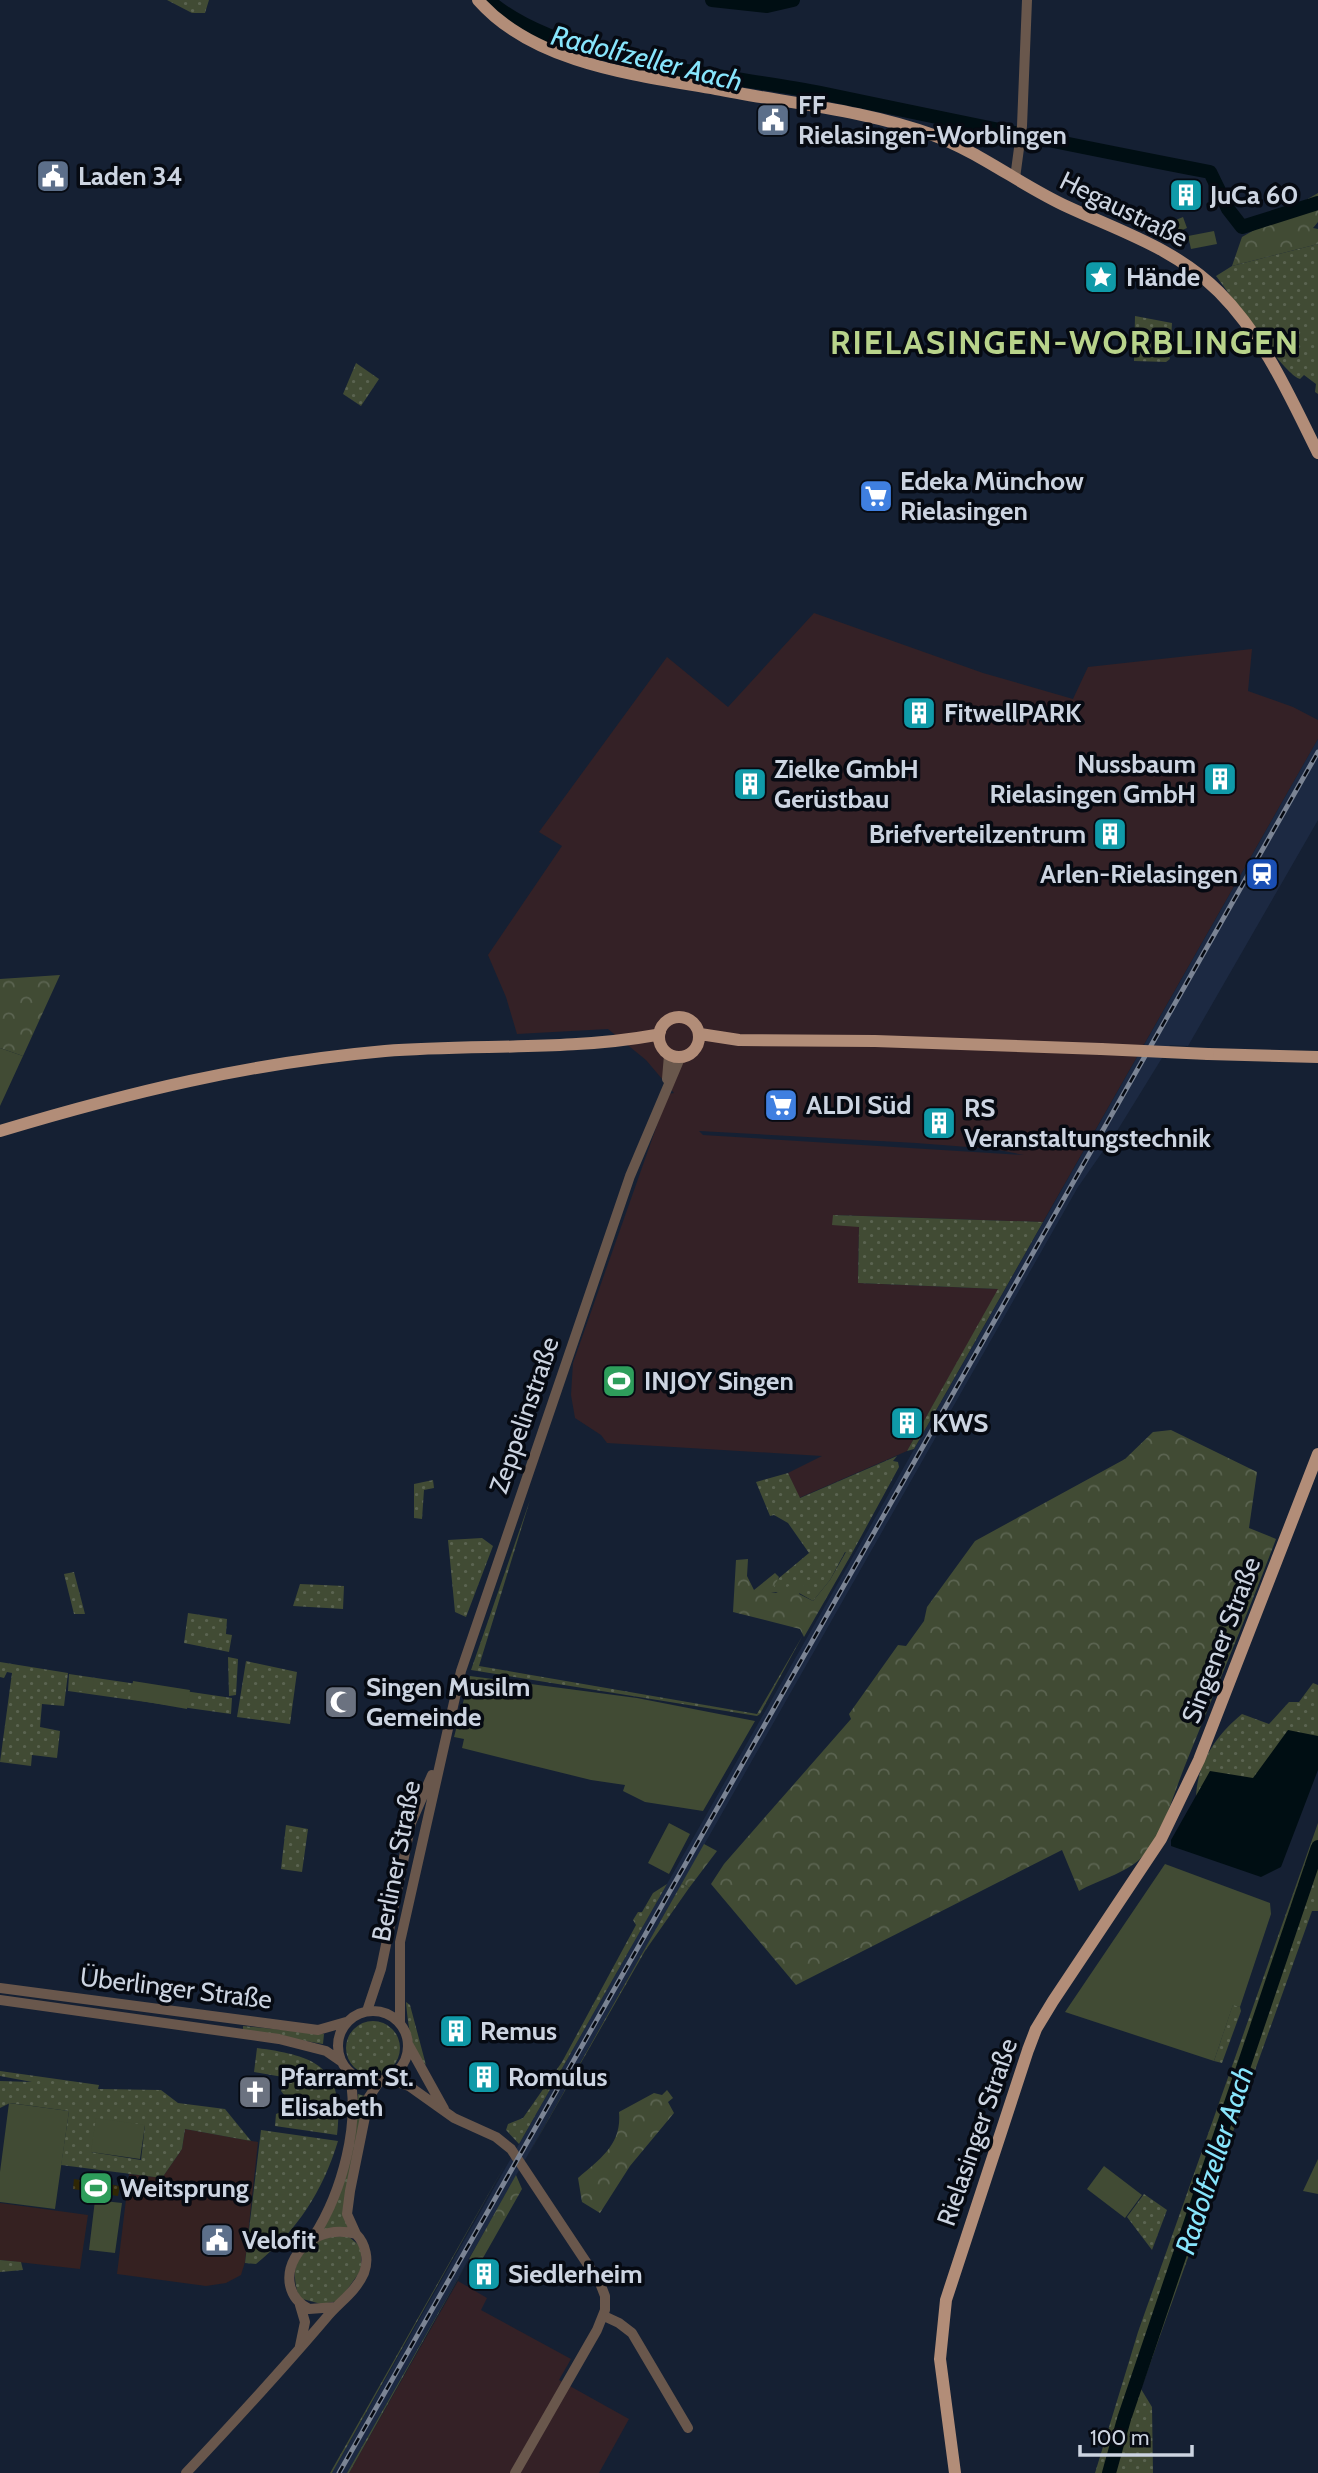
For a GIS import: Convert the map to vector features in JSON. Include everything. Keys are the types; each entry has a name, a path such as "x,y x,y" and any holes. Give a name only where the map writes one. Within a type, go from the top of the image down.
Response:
{"main road":[{"name":"Hegaustraße","path":"478,0 504,26 523,37 605,66 912,128 958,147 1053,200 1154,244 1218,291 1241,318 1279,374 1318,453"},
{"path":"0,1131 121,1095 252,1067 402,1050 614,1041 656,1035 669,1020 680,1017 695,1024 699,1034 696,1049"},
{"path":"660,1032 670,1053"},
{"path":"699,1034 739,1040 875,1041 1318,1057"},
{"path":"614,1041 670,1053 739,1040"},
{"name":"Singener Straße","path":"1161,1839 1199,1760 1318,1454"},
{"name":"Rielasinger Straße","path":"955,2473 940,2359 943,2321 952,2278 1036,2029 1161,1839"}],"street":[{"path":"1015,178 1022,126 1027,0"},
{"name":"Zeppelinstraße","path":"439,1760 453,1697 473,1632 631,1176 666,1088 670,1053"},
{"name":"Berliner Straße","path":"367,2011 381,1969 411,1823 439,1760"},
{"name":"Berliner Straße","path":"400,2023 400,1942 439,1760"},
{"name":"Überlinger Straße","path":"0,1988 318,2030 346,2022"},
{"name":"Überlinger Straße","path":"0,2000 279,2039 326,2050 342,2062"},
{"path":"290,2360 302,2342 305,2330 300,2305 289,2285 291,2273 302,2248 324,2220 342,2167 354,2093 349,2072 342,2062 338,2042 346,2022 367,2011 385,2012 400,2023 408,2044 444,2109"},
{"path":"186,2473 335,2307 355,2290 365,2272 365,2247 347,2214 350,2191 369,2097 384,2080 401,2067 408,2044"},
{"path":"349,2072 363,2080 384,2080 410,2086 454,2118 505,2142 600,2283 605,2297 604,2316 515,2473"},
{"path":"313,2237 334,2231 356,2234"},
{"path":"300,2305 316,2309 335,2307"},
{"path":"604,2316 632,2333 688,2428"}],"shaded area":[{"path":"814,613 983,673 1073,699 1088,667 1252,649 1248,691 1293,707 1318,720 1318,739 1043,1222 833,1215 859,1227 858,1283 999,1289 907,1451 799,1498 788,1473 822,1456 607,1443 601,1435 575,1418 571,1395 573,1363 668,1094 674,1093 646,1060 608,1029 517,1034 506,997 488,955 562,846 539,832 667,657 728,707","holes":["699,1131 994,1149 1024,1155 703,1135"]},
{"path":"1318,739 1318,820 1188,1046 1170,1045 1117,1131 1078,1187 347,2473 332,2473"},
{"path":"1288,1730 1318,1736 1318,1770 1281,1867 1261,1877 1171,1846 1171,1840 1210,1771 1253,1778"},
{"path":"185,2129 258,2142 245,2262 241,2275 226,2283 206,2286 117,2274 129,2174 162,2178 182,2149"},
{"path":"0,2203 88,2215 80,2269 0,2260"},
{"path":"458,2281 487,2298 481,2310 571,2359 559,2380 629,2419 599,2473 349,2473"}],"green space":[{"path":"167,0 209,0 205,13 192,13"},
{"path":"1318,193 1318,222 1313,228 1318,229 1318,244 1232,266 1242,237"},
{"path":"1183,217 1187,228 1171,235 1166,224"},
{"path":"1214,231 1217,244 1191,249 1188,236"},
{"path":"1318,244 1318,394 1315,392 1316,384 1304,375 1300,379 1282,364 1216,276 1232,266"},
{"path":"1135,316 1172,323 1171,340 1166,342 1170,359 1166,362 1134,361"},
{"path":"356,363 379,379 361,406 343,394"},
{"path":"60,975 23,1056 0,1048 0,979"},
{"path":"0,1048 23,1056 0,1106"},
{"path":"833,1215 1043,1222 914,1449 907,1451 998,1289 858,1283 859,1227 832,1225"},
{"path":"1171,1430 1257,1472 1249,1528 1276,1539 1166,1816 1148,1851 1126,1869 1079,1891 1062,1850 796,1985 711,1884 724,1864 851,1719 849,1714 898,1645 906,1646 924,1621 927,1607 975,1541 1125,1459 1153,1432"},
{"path":"897,1456 893,1461 898,1462 899,1467 851,1555 845,1552 830,1580 813,1601 799,1593 770,1592 773,1583 809,1553 788,1523 774,1515 770,1516 756,1482 788,1473 800,1498"},
{"path":"433,1480 434,1488 424,1490 422,1519 414,1518 414,1484"},
{"path":"530,1500 479,1666 757,1714 803,1635 760,1714 757,1716 471,1670"},
{"path":"482,1538 493,1546 466,1617 455,1612 448,1540"},
{"path":"846,1552 851,1555 804,1637 800,1629 733,1612 736,1560 748,1559 747,1576 754,1590 775,1573 779,1577 771,1592 776,1593 800,1580 805,1583 799,1594 813,1601 830,1580"},
{"path":"74,1572 85,1614 74,1614 64,1574"},
{"path":"300,1584 344,1586 343,1609 293,1606"},
{"path":"188,1613 227,1619 226,1634 232,1635 229,1652 184,1643"},
{"path":"228,1657 238,1659 236,1695 229,1696"},
{"path":"246,1661 297,1672 290,1724 237,1717"},
{"path":"0,1662 68,1673 64,1706 42,1704 40,1727 60,1731 57,1758 32,1755 31,1766 0,1762 12,1673 7,1672 4,1678 0,1677"},
{"path":"69,1674 232,1698 231,1714 68,1691"},
{"path":"470,1676 637,1698 755,1721 703,1811 645,1802 623,1791 625,1785 591,1780 462,1748 464,1739 454,1737"},
{"path":"76,1677 94,1680 92,1693 74,1690"},
{"path":"133,1681 190,1690 187,1709 130,1699"},
{"path":"1313,1683 1318,1685 1318,1738 1254,1783 1196,1798 1204,1762 1216,1741 1232,1723 1242,1714 1269,1724 1289,1702 1299,1702"},
{"path":"669,1823 690,1834 669,1874 648,1863"},
{"path":"1318,1823 1318,1911 1312,1911 1141,2389 1152,2407 1153,2473 1095,2473 1138,2332"},
{"path":"286,1825 308,1829 302,1872 281,1869"},
{"path":"704,1844 717,1851 689,1888 682,1883"},
{"path":"1165,1864 1270,1903 1271,1914 1240,2007 1233,2005 1214,2061 1065,2012"},
{"path":"682,1883 689,1888 645,1951 527,2157"},
{"path":"667,1884 519,2144 506,2130 508,2124 523,2118 562,2062 636,1925 633,1920 638,1912 642,1912 653,1893"},
{"path":"406,2002 410,2005 426,2065 413,2044"},
{"path":"1233,2004 1240,2007 1241,2011 1222,2063 1214,2061"},
{"path":"378,2021 388,2025 396,2033 400,2048 396,2063 388,2071 368,2075 358,2071 350,2063 346,2043 350,2033 358,2025"},
{"path":"243,2026 324,2034 323,2044 243,2030"},
{"path":"257,2048 296,2055 323,2069 336,2094 337,2135 275,2126 276,2114 286,2110 289,2101 281,2091 283,2077 254,2072"},
{"path":"0,2071 99,2085 98,2089 161,2090 178,2103 225,2109 251,2141 185,2129 182,2149 162,2178 61,2165 69,2111 10,2103 0,2108 0,2081 32,2082 0,2076","holes":["145,2125 141,2160 91,2152"]},
{"path":"667,2090 673,2098 668,2102 674,2113 630,2166 600,2213 582,2202 578,2178 602,2157 613,2142 619,2123 619,2112 654,2093 662,2095"},
{"path":"358,2094 365,2096 349,2229 322,2229 355,2121"},
{"path":"9,2103 69,2111 55,2209 0,2202 0,2172"},
{"path":"96,2118 145,2125 140,2159 91,2152"},
{"path":"261,2130 338,2141 325,2177 307,2209 284,2238 256,2264 245,2263"},
{"path":"1318,2159 1318,2194 1303,2191"},
{"path":"506,2163 332,2473 330,2473"},
{"path":"1104,2166 1142,2195 1125,2218 1087,2189"},
{"path":"516,2175 522,2189 479,2265 469,2259"},
{"path":"1144,2194 1167,2210 1152,2250 1127,2217"},
{"path":"95,2200 122,2203 115,2253 89,2250"},
{"path":"348,2236 361,2247 361,2270 339,2301 321,2304 299,2298 295,2270 301,2256 323,2237"},
{"path":"469,2259 349,2473 347,2473"},
{"path":"0,2260 21,2262 23,2270 0,2272"}],"sand":[{"name":"Weitsprung","path":"74,2179 120,2186 118,2196 73,2189"}],"waterway":[{"name":"Radolfzeller Aach","path":"488,0 519,22 557,39 600,53 693,72 821,93 1210,172 1228,209 1242,227 1318,203"},
{"name":"Radolfzeller Aach","path":"712,0 767,6 793,0"},
{"name":"Radolfzeller Aach","path":"1109,2473 1124,2419 1318,1847"}],"railway":[{"path":"339,2473 1318,752"}],"place":[{"name":"FF Rielasingen-Worblingen","path":"773,120"},
{"name":"Laden 34","path":"53,176"},
{"name":"JuCa 60","path":"1186,195"},
{"name":"Hände","path":"1101,277"},
{"name":"Edeka Münchow Rielasingen","path":"876,496"},
{"name":"FitwellPARK","path":"919,713"},
{"name":"Nussbaum Rielasingen GmbH","path":"1220,779"},
{"name":"Zielke GmbH Gerüstbau","path":"750,784"},
{"name":"Briefverteilzentrum","path":"1110,834"},
{"name":"Arlen-Rielasingen","path":"1262,874"},
{"name":"ALDI Süd","path":"781,1105"},
{"name":"RS Veranstaltungstechnik","path":"939,1123"},
{"name":"INJOY Singen","path":"619,1381"},
{"name":"KWS","path":"907,1423"},
{"name":"Singen Musilm Gemeinde","path":"341,1702"},
{"name":"Remus","path":"456,2031"},
{"name":"Romulus","path":"484,2077"},
{"name":"Pfarramt St. Elisabeth","path":"255,2092"},
{"name":"Weitsprung","path":"96,2188"},
{"name":"Velofit","path":"217,2240"},
{"name":"Siedlerheim","path":"484,2274"}],"district":[{"name":"RIELASINGEN-WORBLINGEN","path":"1065,342"}]}
